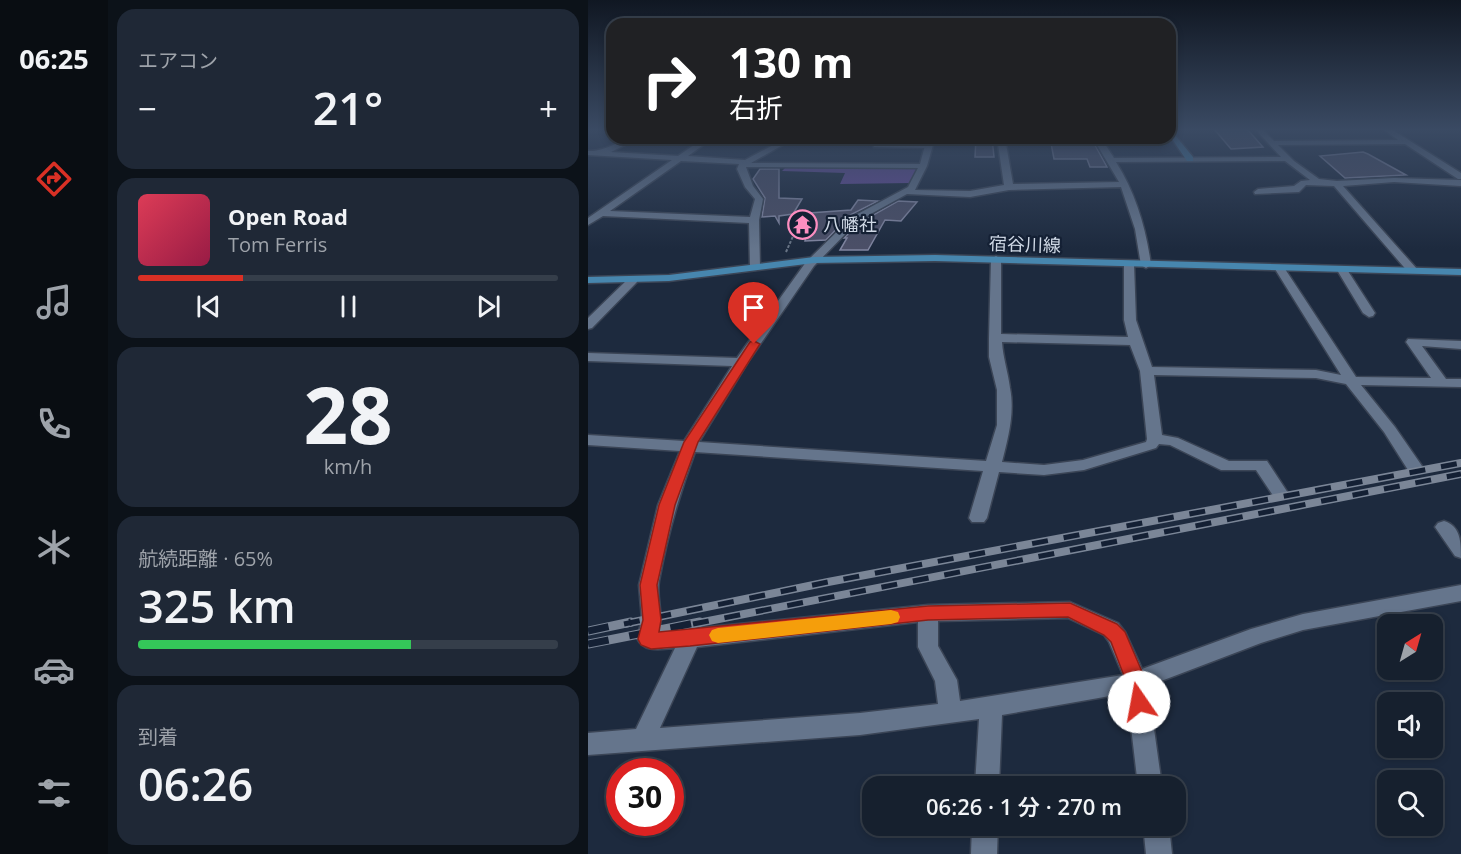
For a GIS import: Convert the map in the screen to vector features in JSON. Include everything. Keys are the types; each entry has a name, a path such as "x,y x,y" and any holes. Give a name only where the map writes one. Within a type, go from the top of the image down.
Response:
{"main road":[{"name":"宿谷川線","path":"588,280 633,280 814,260 996,259 1280,269 1461,272"}],"street":[{"path":"588,222 665,169"},
{"path":"744,169 743,175 759,199 754,220 755,267"},
{"path":"908,192 921,169"},
{"path":"1007,169 1010,187"},
{"path":"1117,169 1125,184 1142,230 1146,265"},
{"path":"1299,169 1311,178 1337,184 1394,180 1461,183"},
{"path":"1448,169 1461,177"},
{"path":"1258,192 1299,189 1298,187 1304,183 1323,182"},
{"path":"1125,184 1010,187 970,194 908,192 855,219 814,260 741,362 690,445 667,505 648,585 652,620 647,638 651,641 690,639 928,613 1070,610 1110,629 1119,638 1136,681 1149,776"},
{"path":"1337,184 1413,271"},
{"path":"596,215 754,220"},
{"path":"978,518 1004,426 1004,390 996,357 995,338 996,259"},
{"path":"588,440 1054,470 1084,465 1151,445 1155,440 1147,371 1135,341 1130,320 1129,264"},
{"path":"1280,269 1352,383 1390,430 1414,465"},
{"path":"1342,270 1354,284 1369,313"},
{"path":"588,325 633,280"},
{"path":"995,338 1135,341"},
{"path":"1441,382 1412,342 1461,345"},
{"path":"588,357 741,362"},
{"path":"1147,371 1316,374 1352,381 1461,383"},
{"path":"1155,440 1173,441 1227,466 1261,465 1280,493"},
{"path":"1444,527 1461,550"},
{"path":"589,746 860,724 991,707 1110,688 1136,681 1258,635 1303,622 1461,593"},
{"path":"928,613 928,647 946,680 950,712"},
{"path":"643,740 690,639"},
{"path":"988,776 991,707"},
{"path":"984,854 985,836"},
{"path":"1158,836 1160,854"}],"path":[{"path":"782,264 798,225"}],"shaded area":[{"path":"784,169 919,169 911,183 840,184 845,173 782,171"}],"building":[{"path":"760,169 779,169 779,198 802,199 793,214 779,216 779,223 775,216 762,217 765,198 753,179"},
{"path":"1335,169 1395,169 1406,175 1345,178"},
{"path":"858,200 878,201 850,215 826,240 805,241 809,213 851,210"},
{"path":"898,201 917,202 901,221 885,220 868,250 840,250 847,238 844,238 859,223"}],"railway":[{"path":"624,624 828,582 1461,463"},
{"path":"693,624 1461,474"},
{"path":"588,631 631,622"},
{"path":"588,644 700,622"}],"slow traffic":[{"path":"718,635 891,617"}],"place":[{"name":"八幡社","path":"802,224"}],"route":[{"path":"754,344 691,442 667,505 648,585 652,620 648,639 651,641 690,639 928,613 1070,610 1110,629 1119,638 1136,681 1139,702"}]}
